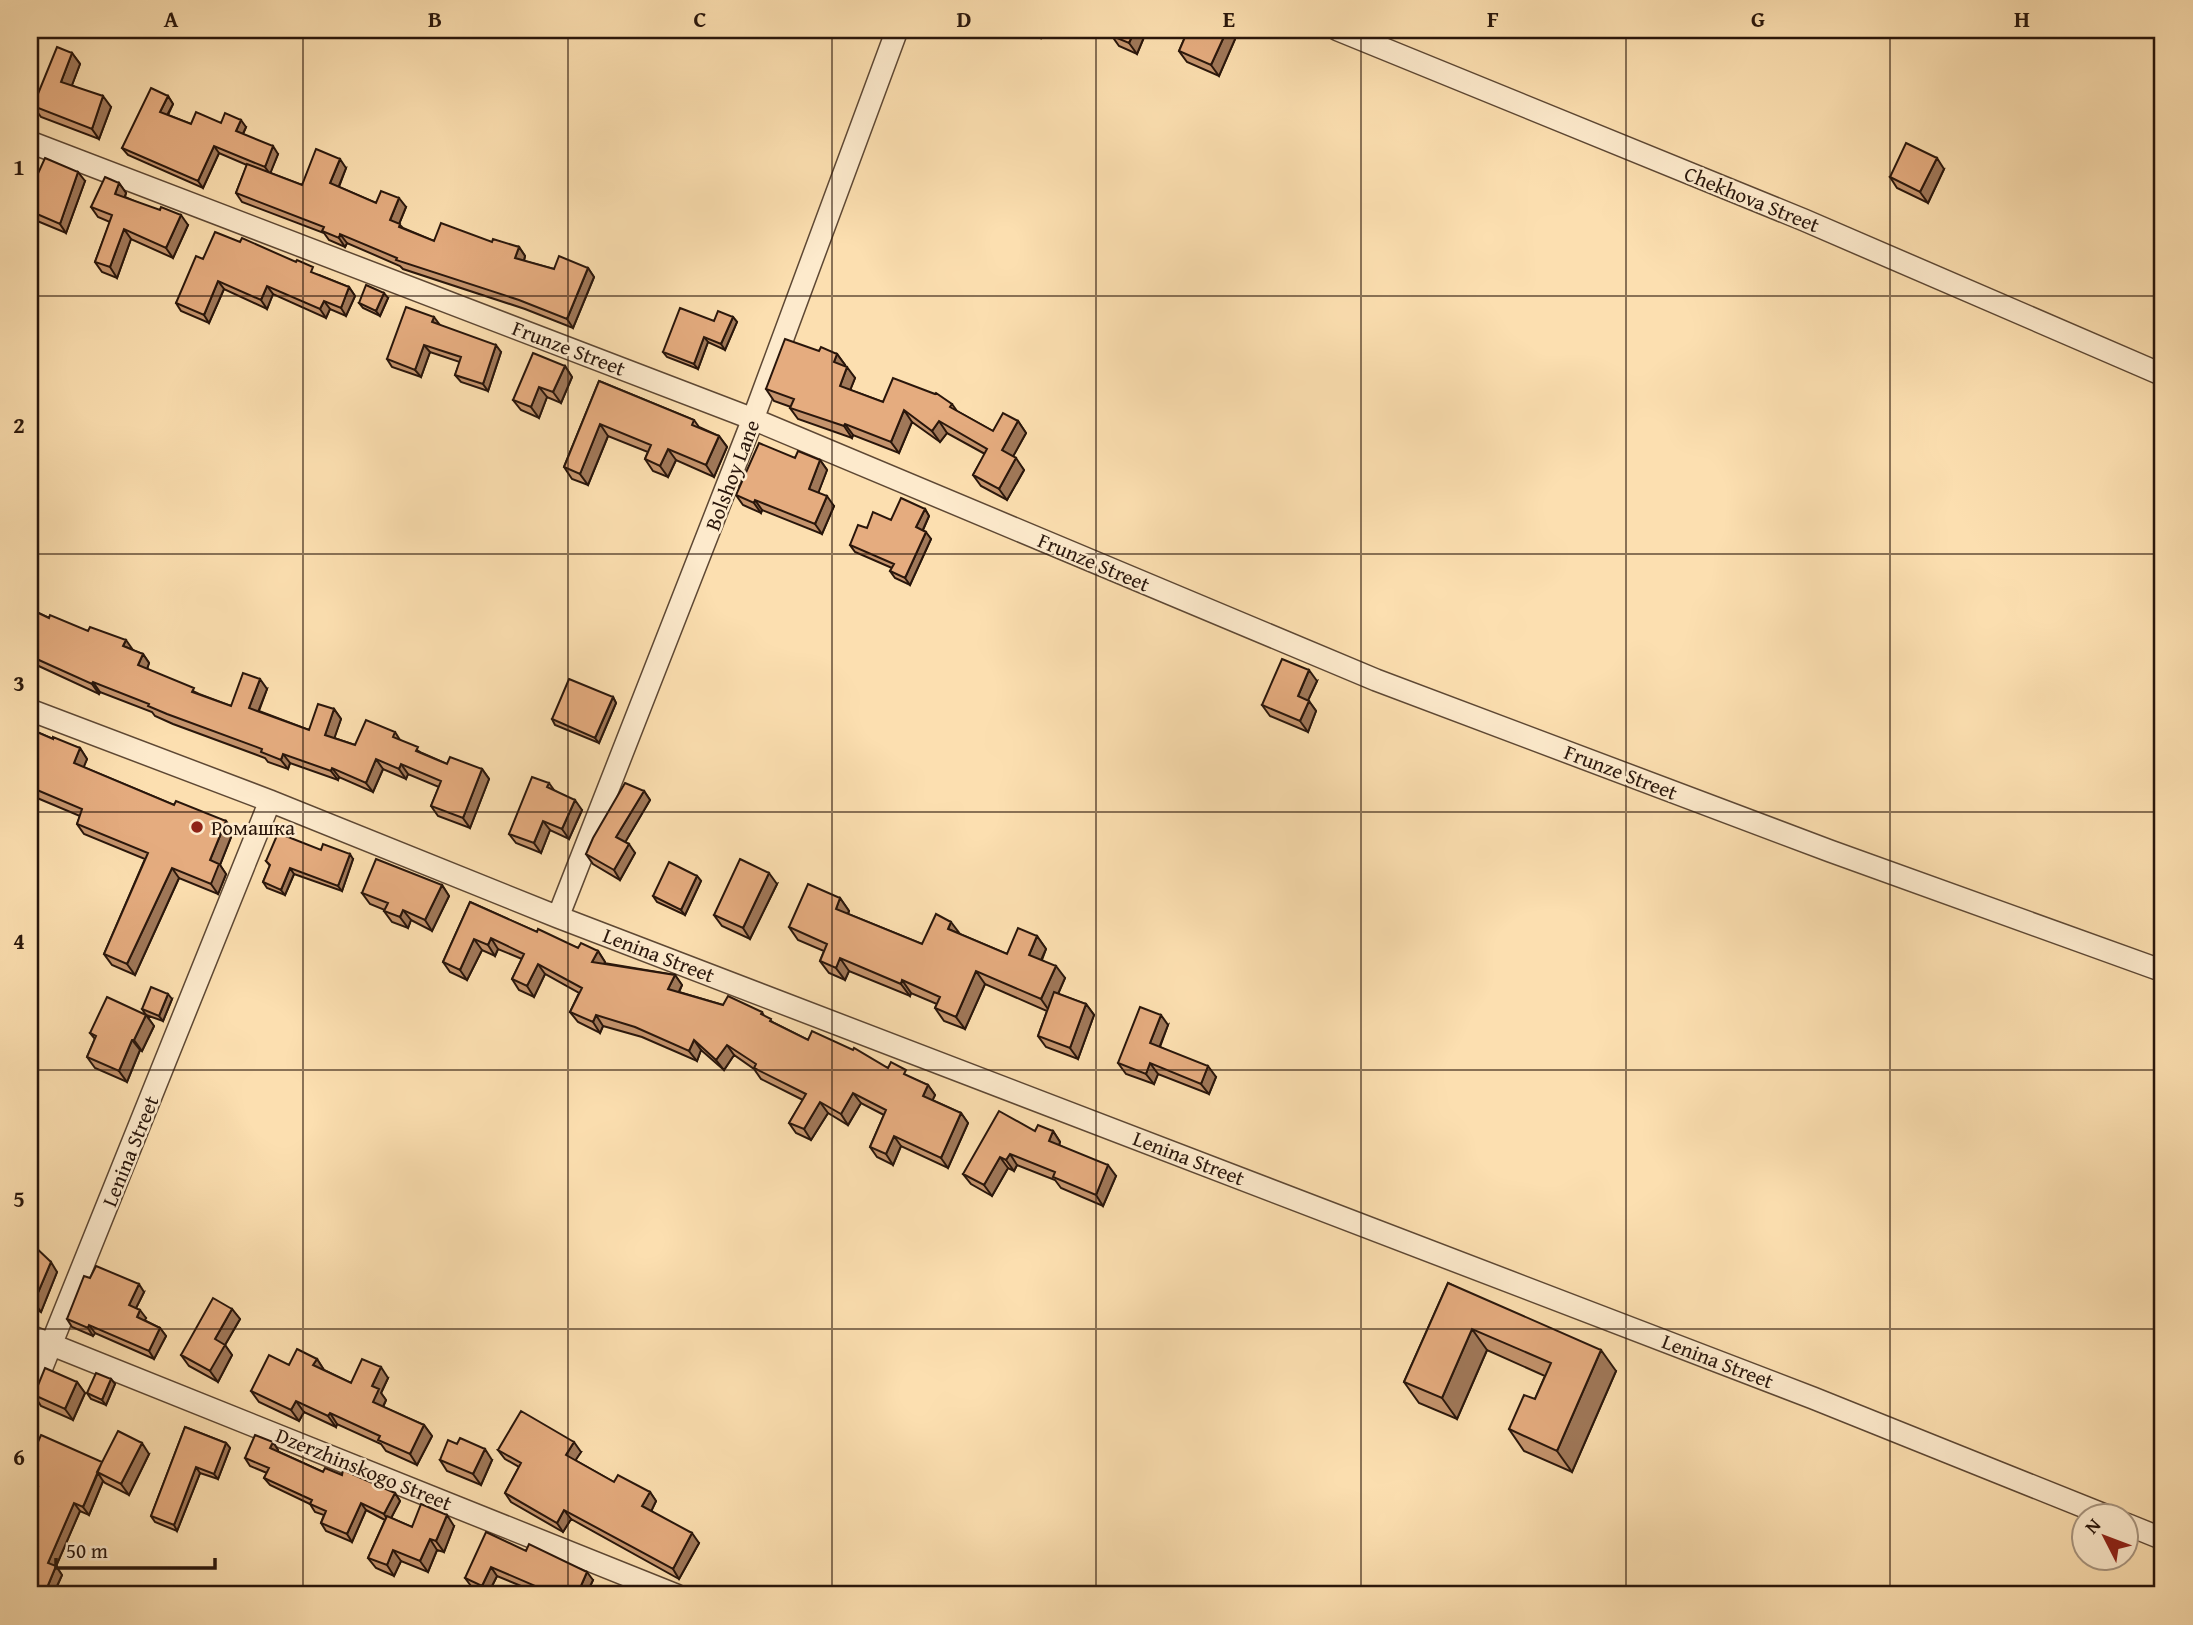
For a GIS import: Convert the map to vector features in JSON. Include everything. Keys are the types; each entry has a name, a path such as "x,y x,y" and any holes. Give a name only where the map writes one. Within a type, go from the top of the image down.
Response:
{"street":[{"name":"Bolshoy Lane","path":"558,917 753,419 897,30"},
{"name":"Chekhova Street","path":"1338,30 1804,220 2163,375"},
{"name":"Frunze Street","path":"30,142 753,419 1376,680 1842,856 2163,971"},
{"name":"Lenina Street","path":"30,710 270,801 558,917 1801,1393 2070,1502"},
{"name":"Lenina Street","path":"52,1345 270,801"},
{"name":"Dzerzhinskogo Street","path":"30,1336 676,1595"},
{"path":"30,1397 52,1345"},
{"path":"2140,1530 2163,1539"}],"building":[{"path":"1114,30 1135,30 1129,43 1112,36"},
{"path":"1188,30 1227,30 1211,65 1179,51"},
{"path":"57,47 72,53 61,82 103,96 92,129 33,106"},
{"path":"151,88 168,96 160,112 191,124 196,112 221,123 225,113 241,120 236,131 273,146 265,167 214,146 198,181 122,148"},
{"path":"1906,143 1937,158 1920,192 1890,177"},
{"path":"316,149 340,159 330,183 376,203 381,191 399,198 390,220 400,224 399,227 434,241 441,223 492,242 493,239 519,247 515,258 554,269 559,256 588,268 567,319 519,300 396,260 397,258 340,234 339,238 322,231 324,227 236,193 247,164 302,185"},
{"path":"45,158 78,172 60,224 30,211 30,175 36,178"},
{"path":"105,177 119,183 115,194 181,215 166,248 124,229 110,267 95,262 112,215 91,207"},
{"path":"215,232 240,242 242,238 296,262 297,260 313,267 311,272 349,287 341,308 324,301 320,309 267,286 261,300 218,281 204,315 176,303 196,256 203,259"},
{"path":"366,285 384,293 376,311 359,303"},
{"path":"406,307 434,317 432,322 496,345 483,384 455,375 461,357 424,345 415,370 387,359"},
{"path":"680,308 714,321 718,311 733,317 721,344 704,337 694,364 663,352"},
{"path":"785,339 819,351 821,347 837,354 834,362 847,367 840,386 883,402 893,378 936,393 952,404 950,407 993,431 1003,413 1018,421 1002,450 1016,458 999,489 973,475 987,449 939,421 932,431 904,410 891,442 845,424 844,426 790,408 794,399 766,389"},
{"path":"533,353 565,366 553,392 539,387 531,407 513,400"},
{"path":"599,381 694,420 692,425 719,436 706,465 668,449 660,466 645,459 651,445 600,424 580,474 564,467"},
{"path":"759,443 795,458 798,451 820,460 809,489 827,496 815,524 736,495"},
{"path":"901,498 925,509 916,527 926,532 905,578 890,571 894,564 850,545 858,525 867,528 873,512 891,520"},
{"path":"30,609 88,631 90,627 126,640 123,646 143,654 138,665 194,688 192,692 231,706 243,673 260,679 249,708 309,730 318,704 334,709 325,735 355,745 366,720 395,732 393,737 418,747 416,751 447,764 450,757 482,769 463,818 431,806 441,781 401,764 399,769 376,759 366,783 332,768 331,771 283,754 281,760 261,752 262,749 167,714 93,682 92,684 30,656"},
{"path":"1282,659 1309,670 1298,696 1309,701 1300,721 1262,705"},
{"path":"569,679 613,697 595,738 552,719"},
{"path":"30,729 80,748 74,763 174,805 176,801 226,821 210,860 219,864 211,884 172,868 127,964 104,954 148,853 77,824 82,809 30,787"},
{"path":"532,777 549,783 547,787 575,800 562,829 543,821 534,843 509,834"},
{"path":"625,783 644,791 616,837 629,844 614,870 586,854"},
{"path":"278,833 321,850 323,844 350,854 338,886 290,868 281,890 263,882 270,865 266,861"},
{"path":"376,859 442,885 425,920 403,910 400,917 384,911 388,903 362,893"},
{"path":"740,859 769,873 743,928 714,915"},
{"path":"669,862 697,876 681,910 653,896"},
{"path":"808,884 840,898 836,909 922,944 936,914 951,922 948,929 1007,954 1018,928 1037,936 1029,955 1056,966 1041,999 976,971 956,1017 935,1008 940,997 902,980 901,984 840,958 836,968 820,961 827,944 789,927"},
{"path":"470,902 578,948 581,943 598,951 592,962 675,975 668,989 723,1005 728,996 762,1012 770,1021 808,1040 812,1031 853,1050 854,1048 888,1068 891,1062 906,1070 904,1074 928,1085 923,1096 961,1113 941,1158 894,1136 886,1154 870,1147 886,1110 853,1093 841,1114 820,1102 804,1129 789,1123 806,1094 754,1068 756,1064 727,1045 716,1060 694,1040 689,1051 635,1027 596,1015 593,1022 570,1012 582,988 538,964 527,986 512,979 524,954 491,938 488,945 474,939 460,970 443,962"},
{"path":"151,987 168,994 159,1016 142,1009"},
{"path":"1054,992 1086,1004 1070,1048 1038,1036"},
{"path":"107,997 146,1015 119,1071 87,1057 96,1036 90,1033"},
{"path":"1140,1007 1161,1015 1150,1043 1208,1066 1201,1084 1150,1063 1146,1074 1118,1063"},
{"path":"999,1111 1035,1131 1038,1125 1053,1131 1049,1141 1108,1165 1096,1195 1053,1177 1055,1172 1010,1154 1006,1160 1000,1157 984,1185 963,1174"},
{"path":"30,1242 51,1262 34,1302 30,1300"},
{"path":"96,1266 139,1284 129,1305 140,1310 137,1317 160,1328 149,1351 89,1325 88,1328 67,1319 84,1276 90,1278"},
{"path":"1448,1283 1601,1350 1557,1451 1509,1429 1524,1395 1535,1399 1551,1363 1472,1329 1442,1398 1404,1382"},
{"path":"213,1298 232,1309 215,1339 225,1345 210,1371 181,1355"},
{"path":"297,1349 317,1359 313,1365 351,1383 362,1359 381,1367 372,1386 379,1389 373,1402 424,1425 410,1454 378,1440 380,1436 330,1413 328,1416 296,1401 291,1410 251,1391 269,1355 289,1365"},
{"path":"45,1368 77,1382 65,1409 34,1395"},
{"path":"96,1373 111,1379 102,1400 87,1393"},
{"path":"521,1411 574,1442 566,1455 614,1482 618,1475 650,1492 642,1506 692,1533 673,1569 564,1510 557,1523 505,1493 521,1463 498,1450"},
{"path":"185,1427 226,1443 214,1474 196,1467 174,1525 151,1516"},
{"path":"118,1431 142,1443 121,1484 97,1472"},
{"path":"41,1435 102,1462 83,1507 74,1503 48,1563 56,1566 44,1595 30,1595 30,1505 38,1487 30,1484 30,1460"},
{"path":"255,1435 273,1442 270,1448 323,1472 325,1468 342,1475 343,1470 395,1493 384,1514 361,1503 347,1534 321,1523 326,1511 310,1504 312,1500 264,1478 269,1468 245,1458"},
{"path":"460,1438 485,1449 473,1474 440,1460 448,1440 457,1444"},
{"path":"421,1504 447,1515 436,1541 430,1539 420,1561 393,1550 387,1565 368,1558 387,1516 412,1527"},
{"path":"486,1532 526,1551 529,1544 587,1572 577,1595 546,1595 547,1591 491,1567 482,1586 465,1578"}],"place":[{"name":"Ромашка","path":"197,827"}]}
